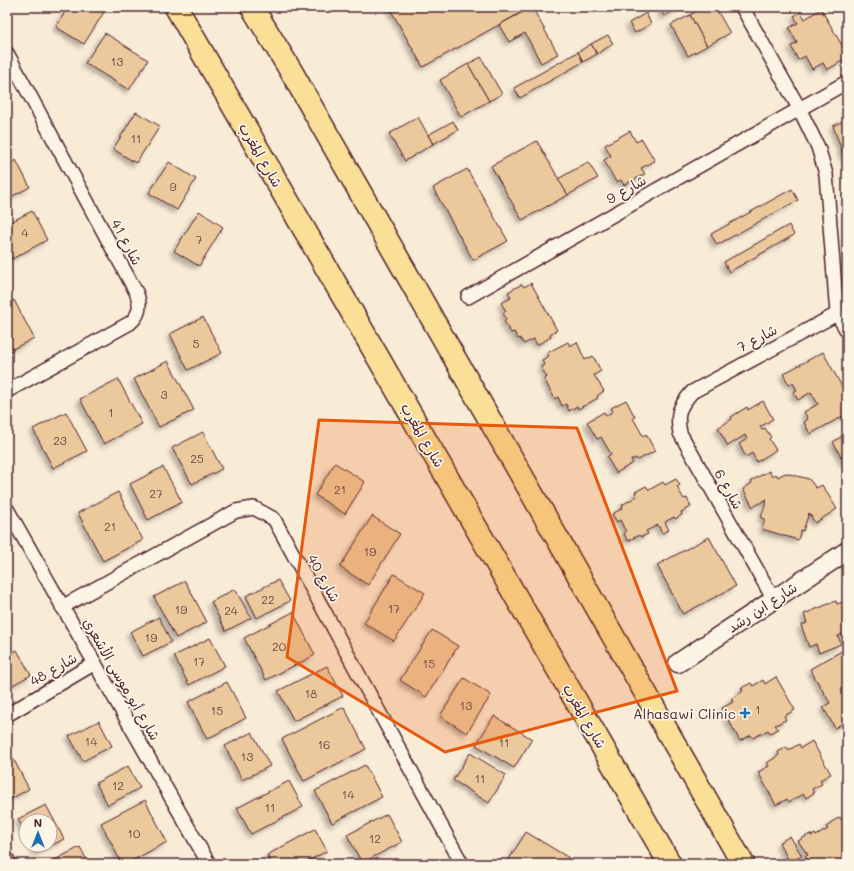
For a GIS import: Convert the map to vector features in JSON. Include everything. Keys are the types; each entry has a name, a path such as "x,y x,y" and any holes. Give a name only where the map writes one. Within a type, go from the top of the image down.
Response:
{"highway":[{"name":"شارع المغرب","path":"176,7 670,864"},
{"path":"252,7 283,58 743,864"},
{"path":"261,7 283,58"},
{"path":"636,804 662,864"}],"street":[{"path":"742,7 799,108 818,147 826,174 837,314 847,331"},
{"name":"شارع 41","path":"7,54 136,292 140,309 136,318 130,323 7,391"},
{"name":"شارع 9","path":"468,297 847,82"},
{"name":"شارع 7","path":"692,392 837,314"},
{"name":"شارع 6","path":"692,392 682,404 677,420 680,433 774,600"},
{"name":"شارع 40","path":"62,607 236,511 254,508 274,519 461,863"},
{"name":"شارع أبو موسى الأشعري","path":"9,516 95,663 209,864"},
{"name":"شارع ابن رشد","path":"678,663 847,551"},
{"name":"شارع 48","path":"7,715 95,663"},
{"path":"7,859 10,864"}],"highlighted area":[{"path":"319,420 577,428 677,691 445,752 287,657"}],"building":[{"path":"68,7 96,7 104,12 84,44 56,27"},
{"path":"389,7 531,7 423,67"},
{"path":"532,7 558,54 541,63 525,33 509,42 499,25"},
{"path":"659,7 681,7 664,16"},
{"path":"703,7 715,7 730,33 707,46 690,15"},
{"path":"821,9 847,54 847,58 827,70 823,63 812,69 805,56 798,60 791,46 797,43 789,28 798,23 794,16 801,12 805,19"},
{"path":"646,13 651,24 635,33 629,23"},
{"path":"690,15 707,46 688,56 671,25"},
{"path":"105,33 148,60 129,90 85,63"},
{"path":"608,35 613,44 597,54 591,44"},
{"path":"591,44 597,54 583,62 578,52"},
{"path":"578,52 583,62 520,98 514,88"},
{"path":"481,57 502,94 489,101 468,64"},
{"path":"468,64 489,101 461,117 440,80"},
{"path":"136,112 160,126 136,163 113,149"},
{"path":"418,117 433,144 405,161 389,134"},
{"path":"847,119 847,158 845,159 833,126"},
{"path":"453,121 458,130 433,144 428,135"},
{"path":"630,131 636,142 642,139 655,161 641,168 645,174 624,185 621,180 616,182 604,160 611,156 605,145"},
{"path":"537,141 568,195 522,220 491,166"},
{"path":"16,160 30,187 7,199 7,165"},
{"path":"169,162 196,179 177,210 149,193"},
{"path":"588,162 598,178 568,195 558,179"},
{"path":"467,169 508,241 473,260 433,188"},
{"path":"792,189 798,200 717,245 711,234"},
{"path":"32,211 47,240 12,259 7,250 7,224"},
{"path":"199,211 223,227 199,266 174,251"},
{"path":"789,225 794,235 729,272 724,262"},
{"path":"531,283 557,330 550,334 551,337 537,345 534,339 524,344 520,338 518,339 514,332 511,333 504,321 506,319 503,313 506,311 501,303 511,298 508,292 522,284 524,287"},
{"path":"14,300 34,338 7,352 7,304"},
{"path":"203,317 222,353 188,370 170,334"},
{"path":"568,342 570,346 577,342 585,360 593,356 601,371 594,375 604,391 597,396 598,398 578,409 577,406 569,411 566,404 562,406 558,397 555,399 544,379 547,377 541,367 544,365 542,360 549,356 547,353"},
{"path":"823,352 847,396 847,414 810,434 804,422 808,419 804,412 818,404 811,392 798,400 793,392 797,390 793,383 789,385 783,374"},
{"path":"168,361 194,410 159,427 134,379"},
{"path":"118,379 142,424 104,444 80,399"},
{"path":"626,400 635,417 633,418 643,436 646,434 655,451 638,460 636,458 631,460 633,463 616,473 607,457 611,454 601,437 597,439 587,422 604,412 606,416 613,411 611,408"},
{"path":"763,401 773,419 760,427 762,430 765,428 771,437 769,439 776,450 757,462 752,453 746,457 739,444 747,439 745,435 728,446 718,428 732,419 731,417 747,407 748,410"},
{"path":"66,412 87,451 53,468 33,429"},
{"path":"203,432 222,469 192,484 172,448"},
{"path":"847,433 847,463 845,464 833,442"},
{"path":"335,463 365,482 345,514 315,495"},
{"path":"163,467 182,502 148,520 130,484"},
{"path":"769,471 772,476 776,474 778,477 785,473 809,479 816,488 822,485 837,509 815,523 809,513 803,531 801,530 798,540 762,529 765,519 761,518 767,499 753,507 743,489 752,483 751,481"},
{"path":"676,479 680,485 677,487 684,499 687,498 691,507 681,512 682,515 665,522 669,530 662,533 658,525 646,531 648,534 641,537 639,535 628,541 624,534 626,532 620,520 617,522 612,514 623,508 622,505 637,496 635,492 646,486 649,490 663,482 665,485"},
{"path":"118,492 143,540 103,561 78,513"},
{"path":"372,516 400,534 368,585 340,567"},
{"path":"709,537 736,586 683,614 657,565"},
{"path":"394,574 425,593 394,641 364,623"},
{"path":"278,580 290,601 257,618 246,596"},
{"path":"185,581 207,622 176,638 154,597"},
{"path":"235,589 251,618 226,631 211,602"},
{"path":"836,601 837,604 843,602 847,611 847,624 845,624 847,632 838,636 841,644 819,653 816,644 809,647 801,625 807,623 804,614"},
{"path":"293,612 315,655 266,680 244,638"},
{"path":"159,617 171,642 143,656 130,632"},
{"path":"432,630 458,646 426,697 400,680"},
{"path":"210,638 225,666 189,685 174,656"},
{"path":"847,648 847,721 835,728 823,707 830,703 810,669"},
{"path":"17,650 31,675 7,688 7,656"},
{"path":"327,666 343,696 294,721 278,691"},
{"path":"776,677 795,710 784,716 786,720 775,725 778,729 770,733 768,730 753,738 751,735 740,741 722,708 733,702 731,699 743,691 741,688 751,683 753,686 763,680 765,684"},
{"path":"464,678 491,695 467,733 440,716"},
{"path":"227,682 246,718 207,739 188,702"},
{"path":"344,707 366,749 304,781 282,739"},
{"path":"494,716 532,739 514,768 476,745"},
{"path":"99,721 112,746 83,761 69,736"},
{"path":"252,732 270,766 242,780 225,746"},
{"path":"812,741 831,774 820,780 822,784 812,789 814,793 806,798 804,794 789,802 787,799 776,805 758,772 769,766 767,763 779,755 778,752 787,747 789,750 799,744 801,748"},
{"path":"470,753 506,775 489,803 453,780"},
{"path":"13,758 29,789 7,801 7,761"},
{"path":"365,765 382,797 332,823 315,791"},
{"path":"128,766 140,788 108,805 96,783"},
{"path":"289,781 303,807 251,834 237,808"},
{"path":"145,800 167,842 126,864 122,864 101,823"},
{"path":"46,805 50,813 30,813"},
{"path":"387,814 402,842 362,863 347,835"},
{"path":"840,817 847,832 847,864 809,864 805,856 808,855 798,841 810,834 811,836 815,834 816,836 828,829 826,827"},
{"path":"58,828 64,839 58,842"},
{"path":"315,829 327,851 302,864 272,864 267,855"},
{"path":"526,832 569,858 565,864 506,864"},
{"path":"790,836 802,856 790,862 779,843"},
{"path":"80,847 89,864 47,864"}],"place":[{"name":"Alhasawi Clinic","path":"745,713"}]}
